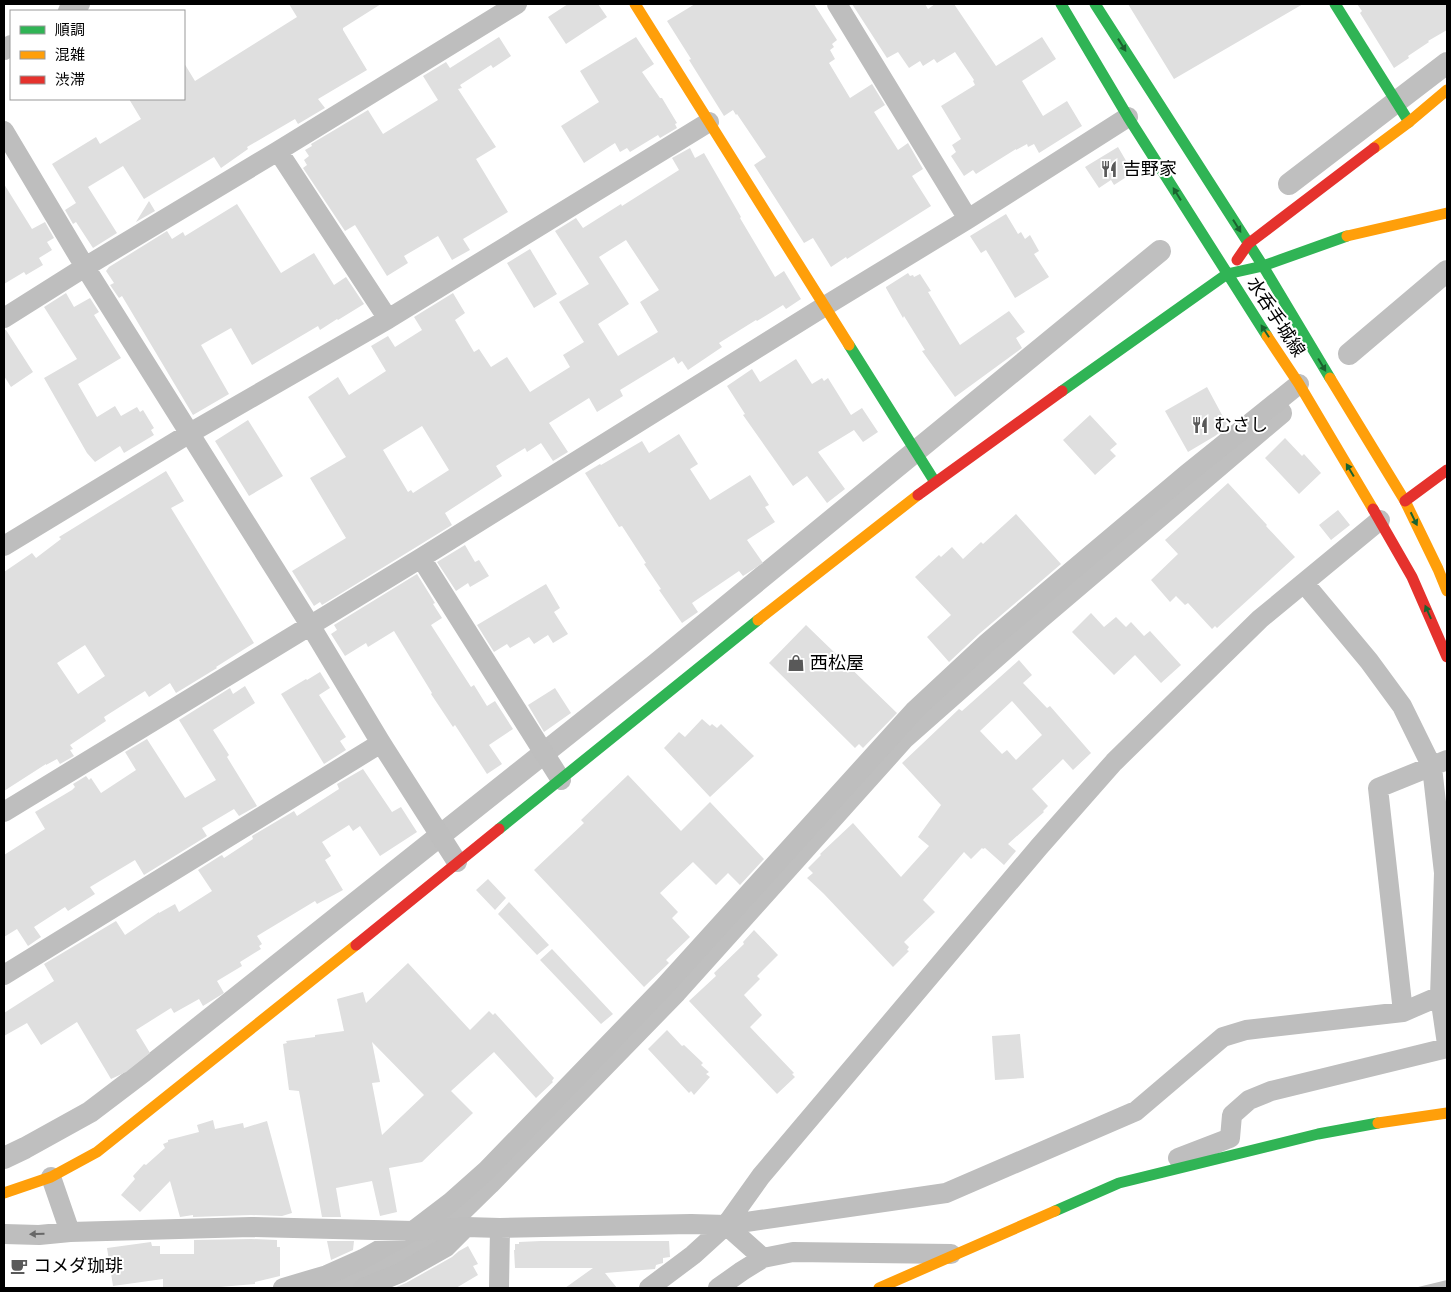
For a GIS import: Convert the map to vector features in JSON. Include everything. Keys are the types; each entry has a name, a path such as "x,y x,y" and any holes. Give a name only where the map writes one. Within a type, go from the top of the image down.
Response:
{"street":[{"path":"4,318 517,4"},
{"path":"636,4 935,482"},
{"path":"837,4 968,219"},
{"name":"水呑手城線","path":"1061,4 1128,116 1227,274 1299,384 1380,520 1412,577 1447,657"},
{"name":"水呑手城線","path":"1095,4 1263,266 1405,502 1447,590"},
{"path":"1335,4 1409,122"},
{"path":"4,1193 51,1177 97,1152 754,623 935,482 1227,274 1248,244 1409,122 1447,90"},
{"path":"4,812 421,558 968,219 1128,116"},
{"path":"4,546 190,433 388,319 709,122"},
{"path":"4,131 85,267 310,624 381,743 457,862"},
{"path":"278,152 388,319"},
{"path":"1227,274 1263,266 1352,234 1447,213"},
{"path":"283,1288 327,1275 417,1231 487,1170 664,987 915,710 987,643 1187,474 1299,384"},
{"path":"1405,502 1447,470"},
{"path":"649,1288 693,1255 726,1225 761,1176 1033,854 1114,762 1260,619 1380,520"},
{"path":"421,558 561,780"},
{"path":"1304,583 1369,661 1440,763 1444,873 1440,996 1447,1044"},
{"path":"4,976 381,743"},
{"path":"1403,1012 1378,788 1440,763"},
{"path":"4,1234 251,1227 417,1231 460,1227 726,1225 946,1193 1136,1112 1223,1037 1246,1030 1403,1012 1440,996"},
{"path":"879,1288 1150,1168 1230,1138 1232,1115 1249,1100 1271,1091 1447,1048"},
{"path":"1119,1183 1318,1134 1393,1120 1447,1113"},
{"path":"51,1177 70,1232"},
{"path":"726,1225 763,1258"},
{"path":"363,1288 400,1273 446,1247 460,1227"},
{"path":"499,1288 500,1228"},
{"path":"718,1288 763,1258 793,1252 958,1254"}],"shaded area":[{"path":"1447,1280 1447,1288 1414,1288"}],"building":[{"path":"289,4 381,4 343,28 367,70 318,99 325,108 298,124 295,119 247,147 248,149 221,168 214,157 144,199 123,166 88,187 117,233 93,248 76,222 73,224 65,210 76,203 52,164 96,137 100,144 141,119 130,100 185,100 185,65 195,81 297,17"},
{"path":"568,4 598,4 607,17 566,44 548,17"},
{"path":"695,4 814,4 837,40 832,44 834,47 830,50 835,59 829,63 850,98 872,84 885,105 874,112 898,150 908,143 923,169 912,176 931,206 847,259 846,257 831,267 813,238 804,243 754,165 766,157 733,110 724,116 667,21"},
{"path":"852,4 925,4 928,9 935,4 954,4 996,66 1042,37 1056,59 1022,81 1043,116 1067,101 1082,126 1039,153 1034,144 1028,147 1027,144 976,174 973,170 964,176 951,156 956,152 952,145 961,139 941,106 975,85 974,80 955,52 937,63 934,59 923,66 920,61 909,68 898,52 887,58"},
{"path":"1128,4 1303,4 1174,79"},
{"path":"1357,4 1447,4 1447,30 1428,41 1394,68 1360,13 1362,11"},
{"path":"499,37 511,56 493,68 491,65 460,85 462,88 458,89 496,147 476,159 508,212 463,239 470,250 452,260 438,236 404,256 408,263 387,276 355,225 345,231 303,168 307,165 304,160 309,156 305,150 312,146 311,144 368,110 383,134 438,100 423,76 446,62 450,68"},
{"path":"636,37 654,64 642,72 660,98 662,98 677,123 675,124 677,128 660,138 658,135 630,152 627,148 620,152 615,143 584,163 561,126 599,102 580,71"},
{"name":"吉野家","path":"1118,147 1132,171 1130,172 1131,174 1114,185 1111,180 1099,188 1085,167"},
{"path":"690,148 695,158 704,153 775,277 784,271 801,299 786,309 783,305 719,343 722,347 688,370 682,361 678,364 674,357 620,390 623,396 597,412 589,398 549,423 568,452 553,461 541,443 527,452 525,448 496,466 502,476 445,513 452,525 322,605 320,602 314,606 292,571 346,538 310,478 346,457 308,397 338,377 349,395 386,371 371,346 388,336 395,347 422,330 414,317 453,293 465,313 455,320 474,352 479,349 491,367 507,357 530,392 570,367 563,355 584,342 559,302 589,284 555,231 576,218 583,228 621,204 622,206 679,170 672,158","holes":["626,240 659,290 640,302 658,332 618,356 598,324 629,304 599,257","422,426 449,470 413,493 411,490 408,492 383,450"]},
{"path":"4,184 32,229 45,222 54,238 47,242 52,250 39,258 43,265 26,275 24,272 4,284"},
{"path":"149,201 155,211 136,222"},
{"path":"237,204 281,273 314,253 334,285 346,277 364,304 320,330 318,326 252,365 231,328 201,345 229,394 193,415 122,296 119,298 110,285 114,283 106,271 109,267 167,231 172,239 183,232 185,236"},
{"path":"1006,214 1018,234 1021,232 1025,239 1030,235 1039,251 1034,254 1049,277 1015,298 986,250 981,253 970,236"},
{"path":"530,249 557,294 534,308 507,263"},
{"path":"908,273 914,277 920,274 931,291 928,292 960,345 1009,311 1025,332 1016,338 1022,348 955,397 922,351 925,350 904,316 903,318 886,288"},
{"path":"66,293 74,307 90,298 99,312 94,315 121,358 78,384 97,417 115,406 121,416 137,407 140,412 143,410 154,428 151,430 154,435 124,453 120,446 95,462 87,453 44,378 77,359 44,307"},
{"path":"4,330 6,330 33,372 11,387 4,376"},
{"path":"796,359 812,384 822,378 824,381 828,378 851,415 862,408 878,432 863,442 854,430 818,452 845,489 827,503 807,476 793,486 743,415 745,414 727,386 752,369 760,382"},
{"name":"むさし","path":"1207,387 1228,426 1188,452 1165,411"},
{"path":"1090,415 1117,444 1110,450 1116,456 1095,475 1063,440"},
{"path":"248,420 283,476 249,496 215,441"},
{"path":"679,434 698,464 690,469 710,500 750,475 769,505 765,507 775,522 747,540 763,563 743,576 739,571 692,603 698,612 682,623 659,590 661,589 644,564 646,563 622,526 619,527 585,473 642,441 649,453"},
{"path":"1285,438 1302,456 1304,454 1321,473 1299,494 1265,458"},
{"path":"166,471 184,501 171,508 254,643 176,693 170,683 149,697 145,691 104,717 106,721 70,745 73,749 70,750 74,756 60,764 57,759 46,764 4,791 4,572 32,553 36,558 61,539 59,537","holes":["85,645 105,676 78,694 57,663"]},
{"path":"1228,483 1295,557 1217,628 1215,626 1212,629 1188,603 1185,605 1176,596 1170,602 1151,580 1178,554 1165,540"},
{"path":"1338,510 1350,525 1331,540 1319,525"},
{"path":"1016,514 1061,564 949,662 927,637 951,615 915,577 939,555 941,557 952,547 963,559 981,542 983,544"},
{"path":"465,545 475,562 479,560 489,576 470,587 468,583 456,591 437,562"},
{"path":"417,574 442,618 431,625 471,687 474,685 487,706 495,701 513,729 489,745 502,764 487,774 455,725 453,727 431,694 394,631 368,647 366,643 345,656 331,634 337,630 334,625"},
{"path":"546,584 560,608 554,612 568,634 553,643 548,635 534,644 529,637 510,648 507,644 494,652 477,625"},
{"path":"1091,613 1104,627 1116,617 1126,627 1131,622 1144,636 1150,631 1181,665 1161,683 1135,655 1114,675 1072,632"},
{"path":"806,625 897,713 863,748 859,744 855,748 769,663"},
{"path":"1019,660 1032,675 1023,683 1047,708 1050,706 1091,753 1073,770 1063,759 1032,789 1048,806 1044,812 1008,844 1016,851 1004,865 985,848 982,848 971,859 964,852 923,900 935,912 904,942 909,947 907,950 909,951 893,967 807,878 813,873 808,868 853,823 901,877 929,846 918,837 941,805 902,763 959,709 962,711","holes":["1012,701 1042,735 1016,760 1007,750 1002,754 980,731"]},
{"path":"320,672 330,688 319,695 346,737 340,741 346,750 324,764 281,694"},
{"path":"245,686 255,703 213,730 257,806 239,816 234,809 202,828 207,836 144,875 135,860 90,887 95,894 68,911 65,907 34,927 41,937 28,946 17,929 4,937 4,855 45,829 35,812 72,790 75,787 73,784 86,776 89,780 91,778 101,793 136,770 125,752 147,739 185,798 216,780 179,720 230,688 233,694"},
{"path":"555,688 571,713 544,732 528,705"},
{"path":"702,719 710,726 712,724 717,728 721,724 754,756 710,797 664,748 679,732 685,737"},
{"path":"363,769 392,812 401,807 417,832 380,856 360,826 353,831 349,825 322,842 331,856 325,860 343,890 317,904 315,901 257,936 262,944 259,946 261,949 240,962 242,966 217,981 224,993 203,1006 199,999 174,1013 171,1008 136,1030 150,1053 126,1072 111,1079 77,1022 41,1045 27,1023 4,1036 4,1013 54,981 44,964 116,921 125,935 159,912 175,904 179,912 212,891 198,870 222,855 224,858 253,839 252,836 294,811 297,816 339,789 337,784"},
{"path":"628,775 681,831 710,802 764,859 740,885 728,873 716,885 693,862 660,893 678,912 672,918 690,937 666,960 669,963 644,987 534,870 584,823 581,820"},
{"path":"488,879 506,898 495,910 476,890"},
{"path":"509,902 549,945 537,955 498,914"},
{"path":"754,930 778,955 757,976 760,979 744,995 762,1015 750,1027 794,1073 792,1074 795,1077 777,1094 689,1001 716,976 714,973 744,944 743,942"},
{"path":"552,949 613,1014 601,1024 540,960"},
{"path":"408,963 470,1030 489,1011 493,1015 495,1013 554,1078 553,1082 536,1098 494,1052 451,1091 473,1113 422,1162 389,1168 397,1212 380,1216 372,1181 336,1188 341,1217 322,1217 299,1091 289,1090 283,1044 287,1043 286,1041 344,1031 337,999 363,992 366,1003","holes":["372,1042 424,1095 382,1135 372,1083 380,1082"]},
{"path":"667,1030 682,1046 684,1045 703,1063 701,1065 709,1072 706,1074 710,1077 694,1095 691,1091 689,1093 648,1049"},
{"path":"1020,1034 1024,1078 995,1080 992,1036"},
{"path":"213,1120 215,1129 243,1123 244,1128 267,1121 292,1213 282,1216 193,1217 193,1215 180,1217 170,1181 140,1212 121,1195 135,1179 133,1176 144,1164 146,1165 165,1148 163,1144 168,1142 168,1140 199,1132 197,1125"},
{"path":"194,1240 277,1240 277,1247 280,1247 280,1276 255,1282 255,1284 208,1288 163,1288 163,1279 113,1286 107,1248 151,1242 152,1246 160,1246 160,1254 194,1254"},
{"path":"327,1241 354,1241 353,1250 331,1260"},
{"path":"669,1241 670,1257 663,1258 663,1263 656,1265 655,1269 605,1273 617,1288 565,1288 593,1268 515,1268 515,1244 519,1244 519,1242"},
{"path":"468,1246 478,1264 473,1266 478,1275 456,1288 394,1288 452,1257"}],"waterway":[{"path":"1289,184 1447,63"},
{"path":"4,1158 90,1112 144,1071 656,664 1160,251"},
{"path":"1349,354 1447,271"},
{"path":"332,1288 391,1263 442,1230 676,992 904,738 1040,618 1281,413"}],"traffic: fast":[{"path":"1061,4 1128,117 1267,336"},
{"path":"1095,4 1263,266 1330,378"},
{"path":"1335,4 1409,122"},
{"path":"1062,391 1227,274 1263,266 1347,236"},
{"path":"849,345 935,482"},
{"path":"499,829 758,620"},
{"path":"1055,1211 1119,1183 1318,1134 1378,1123"}],"traffic: slow":[{"path":"635,4 849,345"},
{"path":"1374,148 1447,90"},
{"path":"1347,236 1447,213"},
{"path":"1267,336 1299,384 1373,509"},
{"path":"1330,378 1405,501 1447,591"},
{"path":"758,620 918,495"},
{"path":"4,1193 51,1177 97,1152 356,945"},
{"path":"1378,1123 1447,1113"},
{"path":"879,1288 1055,1211"}],"traffic: jam":[{"path":"1237,260 1248,244 1374,148"},
{"path":"918,495 1062,391"},
{"path":"1405,501 1447,470"},
{"path":"1373,509 1412,577 1447,657"},
{"path":"356,945 499,829"}],"place":[{"name":"吉野家","path":"1109,169"},
{"name":"むさし","path":"1200,425"},
{"name":"西松屋","path":"796,663"},
{"name":"コメダ珈琲","path":"19,1266"}]}
